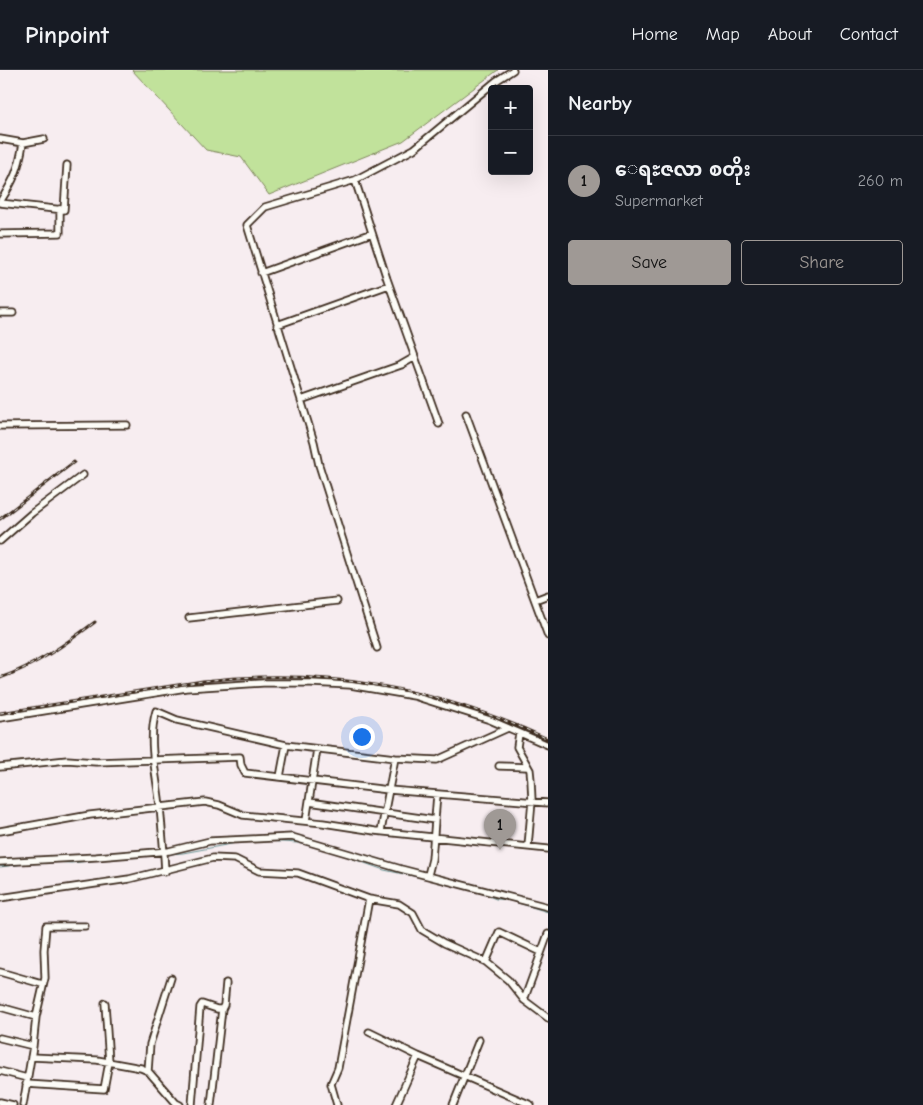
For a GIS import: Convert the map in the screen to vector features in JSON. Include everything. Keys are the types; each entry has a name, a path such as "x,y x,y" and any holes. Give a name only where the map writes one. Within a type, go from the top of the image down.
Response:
{"street":[{"path":"377,648 319,465 247,225 265,206 355,180 414,149 496,81 513,70"},
{"path":"0,139 23,143 44,139"},
{"path":"23,143 15,179 0,203 64,210 67,165"},
{"path":"355,180 389,285 439,424"},
{"path":"0,234 60,233 60,209"},
{"path":"261,272 372,234"},
{"path":"277,325 389,285"},
{"path":"0,313 13,313"},
{"path":"301,400 401,365 416,357"},
{"path":"466,414 548,636"},
{"path":"0,426 127,424"},
{"path":"0,541 32,513 83,475"},
{"path":"535,600 548,594"},
{"path":"190,618 337,601"},
{"path":"0,718 186,688 311,682 350,685 414,696 490,720 548,745"},
{"path":"165,872 160,806 153,760 153,725 156,711 177,720 286,745 395,758 437,760 508,728"},
{"path":"518,733 517,747 531,780 532,801 528,846"},
{"path":"280,777 286,745"},
{"path":"306,821 317,749"},
{"path":"0,767 66,760 96,762 240,757 245,773 389,790 548,803"},
{"path":"381,831 395,758"},
{"path":"499,766 527,767"},
{"path":"428,875 432,859 437,794"},
{"path":"0,831 90,815 205,802 219,805 243,815 548,849"},
{"path":"309,802 435,820"},
{"path":"0,862 96,858 164,852 210,841 292,837 548,907"},
{"path":"0,898 129,879 165,872 213,858 235,860 259,872 298,873 369,899 399,904 413,913 422,930 444,944 486,962 508,980 524,1000 548,1018"},
{"path":"337,1105 331,1084 338,1068 369,899"},
{"path":"23,1105 36,1017 42,984 45,978 46,926 85,926"},
{"path":"486,962 499,932 541,952"},
{"path":"524,1000 548,934"},
{"path":"0,972 42,984"},
{"path":"148,1071 150,1044 172,978"},
{"path":"211,1105 226,983"},
{"path":"0,1071 27,1081 104,1089 109,1062 105,1003"},
{"path":"192,1105 200,1008 202,1004 222,1009"},
{"path":"0,1007 36,1017"},
{"path":"369,1032 418,1056 531,1105"},
{"path":"0,1038 33,1046"},
{"path":"452,1105 479,1040"},
{"path":"396,1105 418,1056"},
{"path":"31,1057 109,1062 122,1066 141,1068 148,1071 177,1104"},
{"path":"0,1102 13,1105"}],"green space":[{"path":"132,70 498,70 403,141 269,195 241,157 206,150"}],"waterway":[{"path":"266,841 298,843 316,847"},
{"path":"170,854 242,842"},
{"path":"334,852 384,870 438,881"},
{"path":"118,858 141,856"},
{"path":"51,862 71,863 109,859"},
{"path":"0,867 24,864"},
{"path":"476,891 496,899 508,900 548,912"}],"railway":[{"path":"0,519 74,462"},
{"path":"0,678 38,661 95,622"},
{"path":"0,713 203,681 248,677 293,677 337,680 380,686 422,695 464,706 548,739"}],"place":[{"name":"ေရႊဇလာ စတိုး","path":"500,850"}]}
